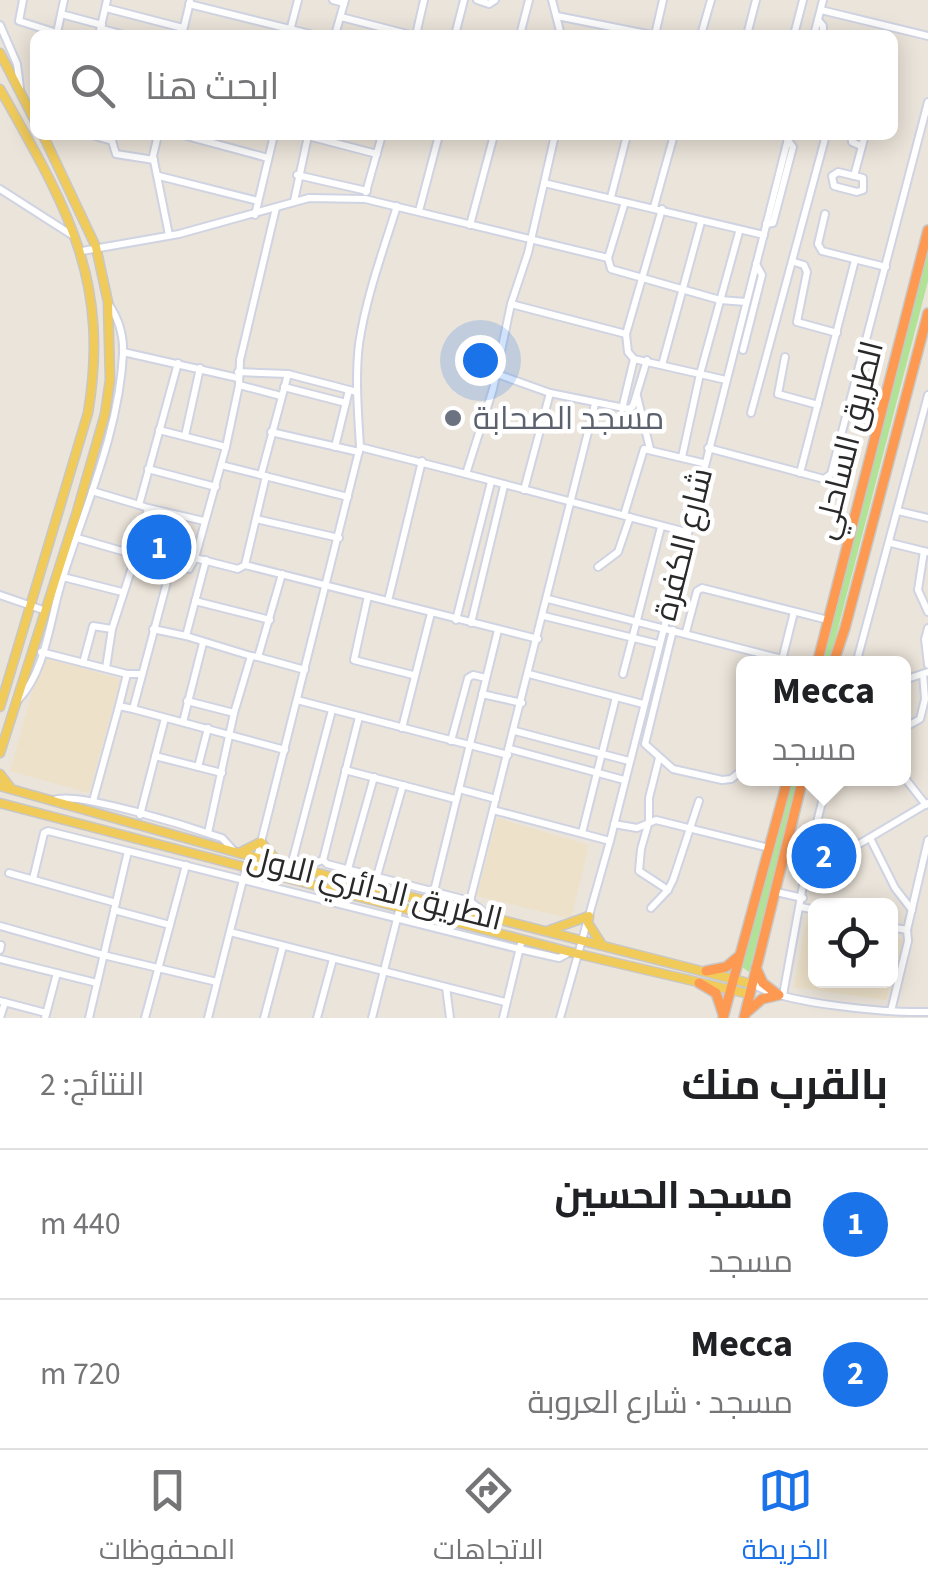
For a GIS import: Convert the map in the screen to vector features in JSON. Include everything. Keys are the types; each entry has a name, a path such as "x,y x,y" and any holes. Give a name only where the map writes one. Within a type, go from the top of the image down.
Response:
{"highway":[{"name":"الطريق الساحلي","path":"819,656 928,230"},
{"path":"835,656 928,313"},
{"path":"724,1018 786,786"},
{"path":"744,1017 801,786"},
{"path":"706,971 726,967 741,953"},
{"path":"756,964 763,984 781,995"},
{"path":"699,983 716,993 724,1018"},
{"path":"744,1017 756,1002 781,995"}],"main road":[{"path":"0,53 30,111"},
{"path":"0,89 78,240 93,316 88,413 0,707"},
{"path":"0,754 88,471 104,414 110,373 108,302 96,246 45,140"},
{"path":"93,372 110,373"},
{"path":"73,466 88,471"},
{"path":"6,687 19,691"},
{"path":"0,774 19,792"},
{"name":"الطريق الدائري الاول","path":"0,786 290,866 706,971 751,989"},
{"name":"الطريق الدائري الاول","path":"0,803 699,983 733,984"},
{"path":"237,852 261,842 280,863"},
{"path":"545,931 589,916 588,923 602,945"}],"street":[{"path":"23,0 19,21 45,30"},
{"path":"58,30 64,0"},
{"path":"291,28 298,0"},
{"path":"333,0 344,2 337,30"},
{"path":"415,30 424,0"},
{"path":"456,30 464,0"},
{"path":"477,0 491,4 495,0"},
{"path":"521,30 530,0"},
{"path":"552,0 560,30"},
{"path":"655,30 663,0"},
{"path":"703,30 711,0"},
{"path":"748,30 756,0"},
{"path":"795,30 803,0"},
{"path":"815,30 823,0"},
{"path":"183,30 190,2 298,30"},
{"path":"60,14 101,29 106,4 177,30"},
{"path":"820,10 885,30"},
{"path":"557,16 628,30"},
{"path":"341,17 393,30"},
{"path":"818,20 824,30"},
{"path":"0,25 17,64 21,94"},
{"path":"898,33 928,36"},
{"path":"708,448 824,479 830,474 928,102"},
{"path":"112,140 116,154 154,160"},
{"path":"157,140 154,160 170,236"},
{"path":"201,140 268,158"},
{"path":"255,215 273,140"},
{"path":"294,201 307,140"},
{"path":"323,140 377,154"},
{"path":"366,195 381,140"},
{"path":"418,211 438,140"},
{"path":"470,225 493,140"},
{"path":"466,474 497,374 554,140"},
{"path":"611,197 626,140"},
{"path":"673,140 644,276 626,334 628,352 634,358 726,380"},
{"name":"شارع الكفرة","path":"560,1018 574,952 582,940 610,840 787,140"},
{"path":"751,413 825,140"},
{"path":"852,140 862,146"},
{"path":"854,176 863,140"},
{"path":"836,173 854,176 865,181 862,191 832,184 836,173"},
{"path":"297,175 396,206 608,258"},
{"path":"159,176 258,201"},
{"path":"544,183 764,235"},
{"path":"0,190 78,240"},
{"path":"82,251 170,236 294,201 366,195"},
{"path":"624,202 608,258 611,269 720,300 746,302"},
{"path":"208,1018 243,880 257,857 360,449 353,391 362,328 396,206"},
{"path":"77,538 189,569 226,447 276,208"},
{"path":"825,214 819,248 886,267"},
{"path":"662,364 701,222"},
{"path":"682,457 700,374 740,232"},
{"path":"800,473 855,260"},
{"path":"794,262 804,265 807,272 797,322 837,333"},
{"path":"743,350 762,275 756,264"},
{"path":"14,704 32,683 117,400 122,331 108,302"},
{"path":"511,304 626,334"},
{"path":"123,352 239,378 281,396"},
{"path":"785,357 778,394 818,405"},
{"path":"622,409 634,358"},
{"path":"497,374 550,393 622,409 632,408 646,360"},
{"path":"106,668 112,629 136,555 148,468 178,363"},
{"path":"185,436 200,368"},
{"path":"239,378 288,374 353,391"},
{"path":"245,565 271,432 288,374"},
{"path":"284,387 346,403"},
{"path":"334,447 353,391"},
{"path":"524,490 550,393"},
{"path":"858,656 928,394"},
{"path":"637,395 650,449"},
{"path":"470,901 595,404"},
{"path":"160,430 226,447"},
{"path":"271,432 422,461 686,532"},
{"path":"598,566 618,552 642,452 650,449 704,463"},
{"path":"388,601 422,461"},
{"path":"221,465 348,498"},
{"path":"148,468 216,487"},
{"path":"456,620 492,482"},
{"path":"471,623 504,486"},
{"path":"92,491 204,522"},
{"path":"898,511 928,518"},
{"path":"256,519 339,538"},
{"path":"623,674 661,527"},
{"path":"890,543 926,552 918,590 928,612"},
{"path":"195,558 238,568 245,565 538,639"},
{"path":"186,636 206,560"},
{"path":"133,710 172,563"},
{"path":"208,833 234,713 270,620 282,574"},
{"path":"62,577 122,592"},
{"path":"686,632 700,589 828,620"},
{"path":"0,595 46,611"},
{"path":"368,596 354,660 413,675"},
{"path":"548,599 686,632 765,656"},
{"path":"195,602 270,620"},
{"path":"782,656 794,612"},
{"path":"402,728 430,613"},
{"path":"544,616 658,644"},
{"path":"83,663 92,626 112,629"},
{"path":"911,724 920,718 925,699 928,628"},
{"path":"152,629 305,670"},
{"path":"434,891 498,630"},
{"path":"644,744 673,630"},
{"path":"183,722 203,643"},
{"path":"41,652 127,674 141,674"},
{"path":"94,801 127,674"},
{"path":"529,674 643,704"},
{"path":"451,741 468,678 486,678"},
{"path":"482,694 522,703"},
{"path":"582,834 616,697"},
{"path":"297,700 451,741 624,780"},
{"path":"188,701 234,713"},
{"path":"119,706 285,750"},
{"path":"290,866 332,710"},
{"path":"323,860 358,717"},
{"path":"140,815 165,718"},
{"path":"198,767 208,728"},
{"path":"515,731 629,761"},
{"path":"634,740 673,768 722,780 736,775"},
{"path":"155,756 222,773"},
{"path":"659,758 639,871 668,890"},
{"path":"345,770 455,799"},
{"path":"348,869 374,777"},
{"path":"377,876 403,784"},
{"path":"781,995 826,786"},
{"path":"458,789 496,799"},
{"path":"52,800 61,796 94,801 208,833 226,840 237,852"},
{"path":"651,908 668,890 699,801"},
{"path":"806,875 927,804"},
{"path":"494,810 610,840"},
{"path":"614,824 638,828 650,820 769,848"},
{"path":"33,879 46,831 519,949 559,958 574,952"},
{"path":"870,838 895,888 912,910"},
{"path":"891,1011 928,840"},
{"path":"89,1018 128,851"},
{"path":"301,868 323,860 470,901 491,918"},
{"path":"146,1018 186,866"},
{"path":"9,873 170,925"},
{"path":"776,892 808,906"},
{"path":"372,1018 403,895"},
{"path":"0,926 103,956 217,982"},
{"path":"898,928 907,930"},
{"path":"230,932 505,1002"},
{"path":"504,1018 522,939"},
{"path":"264,1018 283,946"},
{"path":"0,959 97,983"},
{"path":"318,1018 333,959"},
{"path":"0,1018 3,1001 46,1016 57,974"},
{"path":"446,987 450,1018"},
{"path":"751,989 891,1011 928,1012"}],"shaded area":[{"path":"42,657 121,679 89,793 10,771"},
{"path":"497,818 589,845 571,919 477,896"},
{"path":"808,914 808,988 890,988 886,1000 794,987"},
{"path":"898,939 904,940 898,960"}],"green space":[{"path":"928,247 928,281 831,656 822,656"},
{"path":"789,786 798,786 749,972 742,967"}],"place":[{"name":"مسجد الصحابة","path":"453,418"},
{"name":"مسجد الحسين","path":"159,547"},
{"name":"Mecca","path":"824,856"}]}
